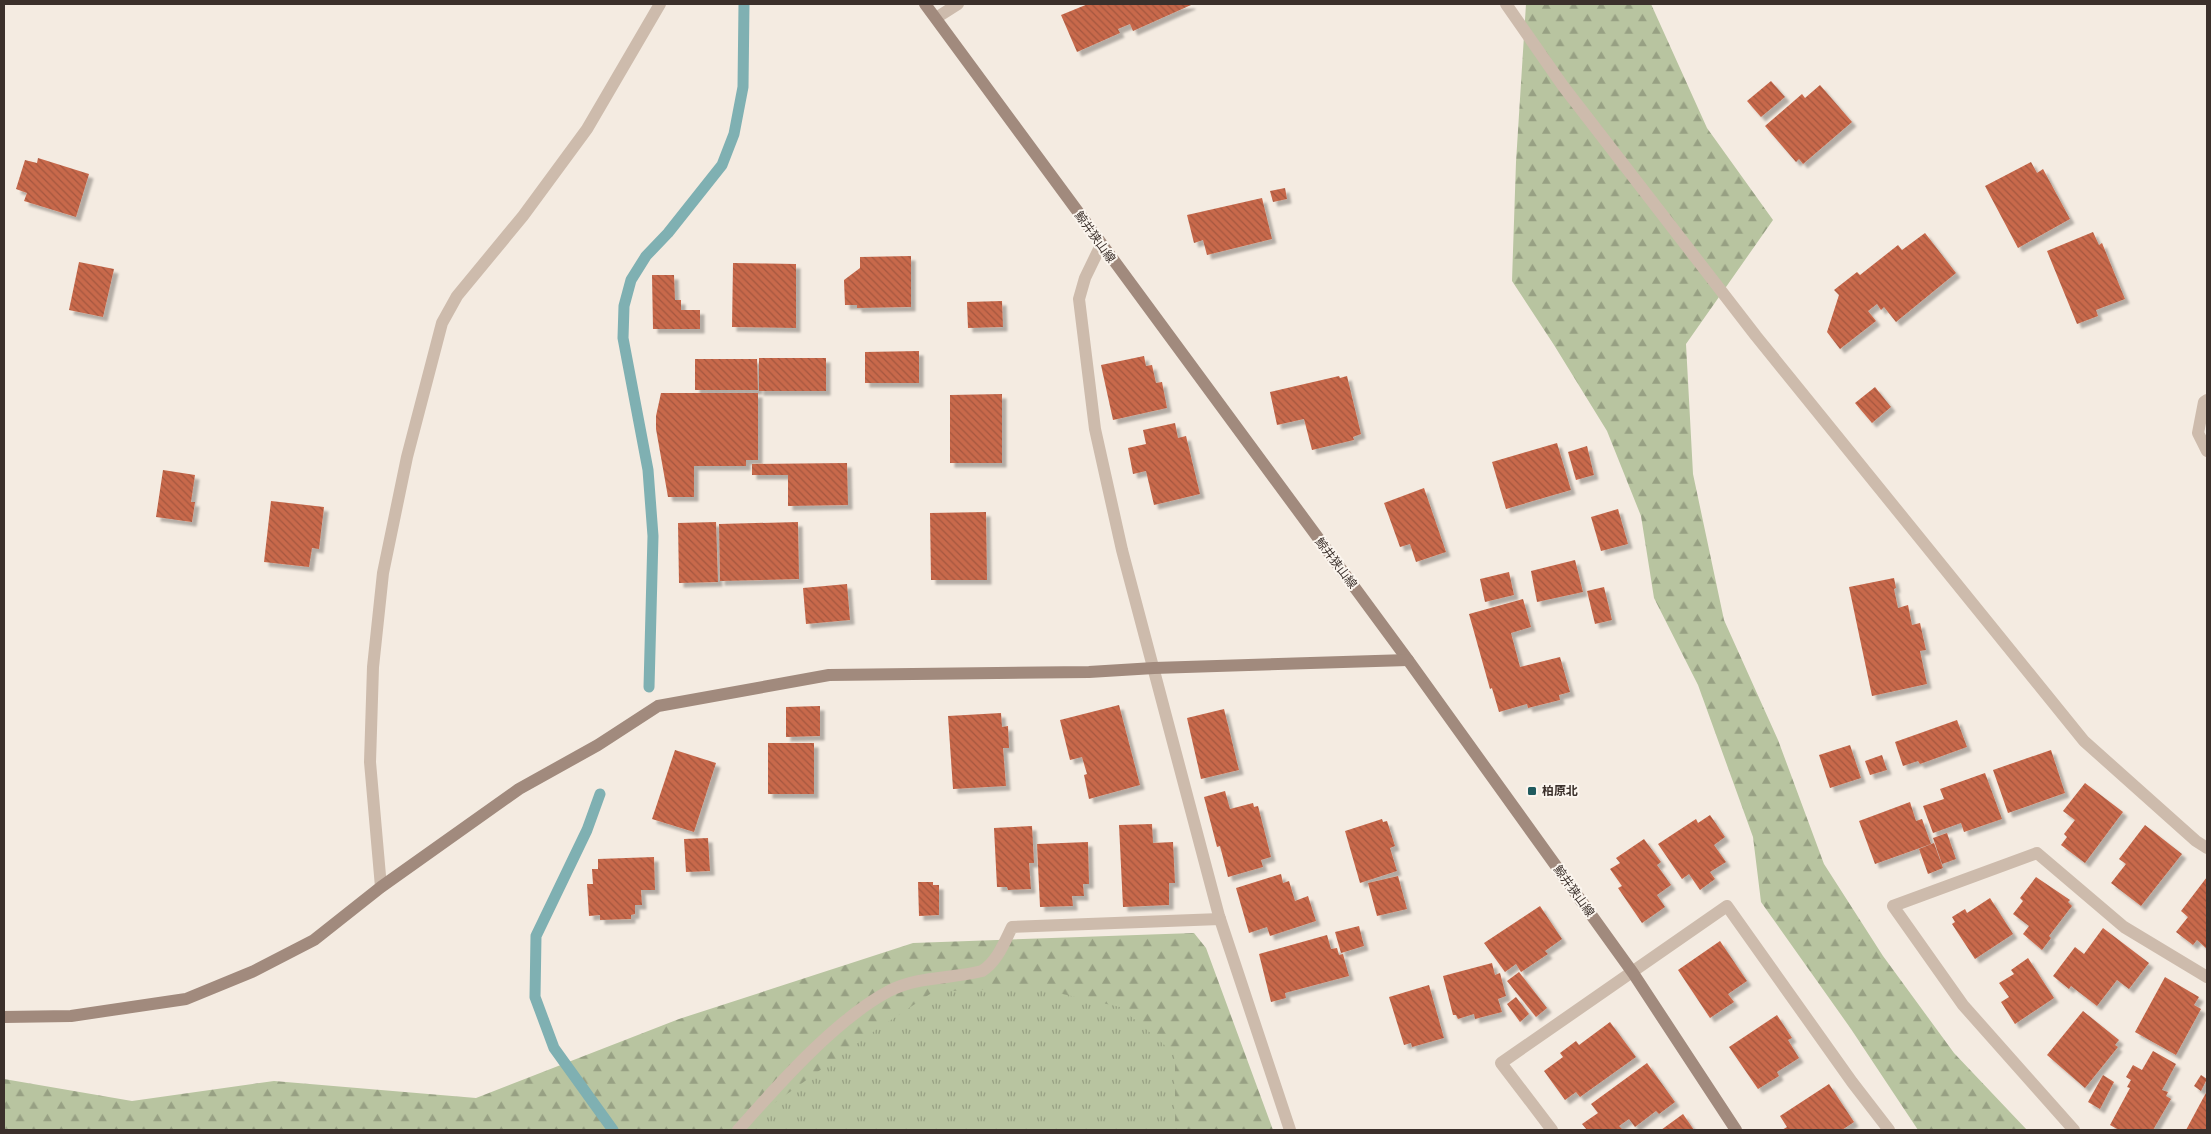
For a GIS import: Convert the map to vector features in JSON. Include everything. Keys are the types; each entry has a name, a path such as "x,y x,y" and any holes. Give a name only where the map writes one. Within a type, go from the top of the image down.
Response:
{"street":[{"path":"381,887 370,762 373,667 383,573 407,457 442,323 457,296 523,216 587,129 660,4"},
{"name":"鯨井狭山線","path":"925,4 1408,660 1633,973 1736,1130"},
{"path":"936,18 958,4"},
{"path":"1506,4 1563,86 1756,336 2084,741 2196,841 2207,848"},
{"path":"1101,245 1085,278 1079,299 1095,429 1122,550 1220,919 1290,1130"},
{"path":"2207,400 2204,402 2198,433 2207,451"},
{"path":"4,1017 71,1016 186,999 254,971 314,940 381,887 519,789 598,745 658,706 829,675 1089,672 1154,668 1408,660"},
{"path":"2074,1130 1963,1005 1893,906 2037,853 2124,927 2207,977"},
{"path":"1552,1130 1501,1063 1727,906 1852,1082 1889,1130"},
{"path":"738,1130 778,1085 858,1012 890,990 926,978 982,971 988,967 1001,949 1012,927 1220,919"}],"green space":[{"path":"1526,4 1651,4 1707,128 1773,220 1686,344 1693,474 1724,620 1778,740 1824,864 1883,956 1954,1053 2027,1130 1918,1130 1851,1029 1761,902 1753,837 1698,685 1654,598 1641,516 1607,431 1512,281 1516,162"},
{"path":"1194,933 1206,948 1273,1130 1179,1130 1175,1123 1175,1054 1120,1007 1032,987 933,992 873,1032 737,1130 4,1130 4,1079 132,1101 274,1081 476,1098 679,1019 913,943"},
{"path":"917,953 1177,979 1232,1130 286,1130 480,1108"}],"building":[{"path":"1088,4 1191,5 1133,31 1130,24 1118,29 1120,33 1077,52 1061,15"},
{"path":"1771,81 1785,97 1761,117 1747,101"},
{"path":"1820,85 1852,122 1803,164 1799,159 1796,162 1765,126 1802,94 1805,98"},
{"path":"38,158 89,174 76,217 24,201 27,193 16,189 25,160 37,163"},
{"path":"2031,162 2037,173 2043,169 2070,219 2018,248 1985,186"},
{"path":"1285,188 1287,199 1273,202 1270,191"},
{"path":"1262,198 1272,239 1207,255 1203,240 1194,243 1187,215"},
{"path":"2093,232 2099,245 2102,243 2125,299 2096,310 2098,316 2077,324 2047,251"},
{"path":"1925,233 1956,273 1896,322 1884,307 1881,310 1877,304 1868,311 1876,321 1840,349 1827,332 1839,295 1834,290 1857,272 1860,275 1898,245 1902,250"},
{"path":"911,256 911,307 857,308 857,305 845,305 844,280 860,268 860,257"},
{"path":"79,262 114,269 103,317 69,310"},
{"path":"733,263 796,264 796,328 732,327"},
{"path":"652,275 674,275 675,300 681,300 681,310 700,310 700,329 653,329"},
{"path":"1002,301 1003,327 968,328 967,302"},
{"path":"919,351 919,383 865,383 865,352"},
{"path":"1144,356 1146,366 1152,365 1156,383 1162,382 1167,408 1113,420 1101,365"},
{"path":"759,358 826,358 826,391 759,391"},
{"path":"695,359 757,359 758,390 695,390"},
{"path":"1339,376 1340,378 1347,376 1361,434 1353,437 1354,440 1312,450 1304,419 1277,425 1270,392"},
{"path":"1875,387 1891,407 1872,423 1855,403"},
{"path":"661,393 758,393 758,460 746,460 746,466 694,466 694,497 668,497 656,429 656,416"},
{"path":"1002,394 1002,463 950,463 950,395"},
{"path":"1175,423 1178,438 1186,436 1200,494 1154,505 1146,471 1133,474 1128,448 1146,444 1143,430"},
{"path":"1557,443 1571,490 1506,509 1492,462"},
{"path":"1587,446 1594,475 1576,480 1568,452"},
{"path":"847,463 848,505 788,506 788,475 752,475 752,464"},
{"path":"163,470 195,475 191,502 195,502 192,522 156,517"},
{"path":"1424,488 1446,552 1416,562 1410,544 1400,547 1384,503"},
{"path":"271,501 324,507 319,549 312,548 309,567 264,562"},
{"path":"1618,509 1628,544 1601,551 1591,517"},
{"path":"986,512 987,580 931,580 930,513"},
{"path":"716,522 718,582 679,583 678,523"},
{"path":"798,522 799,579 720,581 719,524"},
{"path":"1575,560 1583,592 1537,602 1531,571"},
{"path":"1509,572 1514,595 1485,602 1480,579"},
{"path":"1894,578 1898,608 1908,605 1912,625 1920,623 1926,650 1920,651 1927,684 1872,696 1849,587"},
{"path":"847,584 850,620 806,624 803,588"},
{"path":"1604,587 1612,620 1595,624 1587,591"},
{"path":"1523,599 1531,627 1511,633 1520,667 1560,657 1570,692 1559,695 1560,700 1528,708 1527,704 1499,712 1492,688 1490,689 1469,614"},
{"path":"1119,705 1140,785 1089,799 1084,775 1087,774 1082,757 1070,760 1060,720"},
{"path":"820,706 820,736 786,737 786,707"},
{"path":"1224,709 1239,770 1201,779 1187,718"},
{"path":"1001,713 1002,727 1008,726 1009,748 1003,748 1006,786 953,789 948,716"},
{"path":"1957,720 1967,747 1920,764 1918,761 1903,766 1895,742"},
{"path":"768,743 814,743 814,794 768,794"},
{"path":"1850,745 1861,778 1830,788 1819,755"},
{"path":"675,750 716,763 694,832 652,819"},
{"path":"2051,750 2065,793 2008,813 1993,770"},
{"path":"1882,755 1887,770 1870,775 1865,761"},
{"path":"1985,773 2002,819 1964,832 1961,823 1933,833 1923,806 1944,799 1940,789"},
{"path":"2085,783 2123,812 2085,863 2061,845 2067,837 2064,834 2075,820 2063,811"},
{"path":"1225,791 1230,809 1253,803 1254,807 1258,806 1271,857 1261,860 1263,867 1228,877 1220,846 1217,847 1204,797"},
{"path":"1910,802 1916,821 1922,819 1931,844 1875,864 1859,821"},
{"path":"1710,815 1725,837 1714,845 1726,862 1710,872 1715,879 1700,890 1689,874 1682,879 1658,844 1696,819 1698,823"},
{"path":"1382,819 1383,822 1387,821 1395,846 1390,848 1397,871 1360,883 1345,831"},
{"path":"1152,824 1153,843 1173,842 1175,883 1169,883 1169,905 1123,907 1119,825"},
{"path":"2145,825 2182,854 2141,906 2111,883 2126,864 2119,859"},
{"path":"1032,826 1034,863 1029,863 1031,889 1008,890 1007,887 997,887 994,828"},
{"path":"1947,833 1956,859 1942,864 1933,838"},
{"path":"708,838 710,871 686,872 684,839"},
{"path":"1644,839 1661,862 1657,865 1671,885 1657,895 1665,907 1642,923 1618,888 1622,886 1610,869 1620,863 1616,858"},
{"path":"1088,842 1089,884 1083,884 1084,896 1072,896 1073,906 1040,907 1037,844"},
{"path":"1934,843 1943,868 1928,874 1919,849"},
{"path":"654,857 655,890 641,890 642,905 635,905 635,914 631,915 631,919 600,920 600,915 589,916 587,884 593,884 592,869 598,869 598,859"},
{"path":"1281,874 1283,883 1289,881 1295,901 1308,896 1316,921 1270,936 1267,927 1249,933 1236,888"},
{"path":"1398,876 1407,909 1377,916 1368,883"},
{"path":"2036,877 2070,900 2068,902 2072,906 2049,936 2051,938 2042,950 2023,934 2029,926 2013,914 2023,901 2020,898"},
{"path":"2207,877 2207,949 2197,940 2193,945 2176,932 2188,917 2181,911"},
{"path":"918,882 933,882 933,885 939,885 939,915 919,916"},
{"path":"1990,898 2013,934 1975,959 1952,924 1955,922 1952,917 1965,909 1967,913"},
{"path":"1540,906 1562,939 1545,951 1548,954 1521,972 1516,964 1505,972 1484,943"},
{"path":"1359,926 1364,946 1341,953 1335,932"},
{"path":"2103,928 2149,963 2129,989 2117,980 2097,1006 2071,986 2069,989 2053,976 2075,947 2084,954"},
{"path":"1327,935 1331,949 1337,948 1339,955 1343,954 1349,976 1285,993 1286,998 1271,1002 1259,954"},
{"path":"1720,941 1747,981 1728,994 1734,1002 1710,1018 1678,970"},
{"path":"2028,958 2054,998 2015,1024 2001,1002 2009,997 1999,983 2014,974 2011,970"},
{"path":"1492,963 1495,975 1500,973 1506,996 1498,999 1502,1012 1475,1019 1474,1014 1458,1019 1456,1015 1453,1015 1443,976"},
{"path":"1519,972 1547,1008 1536,1017 1507,981"},
{"path":"2165,977 2199,997 2194,1005 2201,1009 2176,1055 2135,1032"},
{"path":"1429,985 1444,1038 1412,1047 1411,1043 1404,1045 1389,997"},
{"path":"1516,997 1529,1014 1520,1022 1507,1004"},
{"path":"2083,1011 2119,1040 2115,1045 2118,1047 2085,1088 2047,1055"},
{"path":"1777,1015 1792,1038 1788,1040 1799,1058 1777,1072 1779,1076 1758,1089 1729,1047"},
{"path":"1610,1022 1636,1057 1580,1097 1576,1092 1565,1100 1544,1071 1563,1057 1560,1053 1576,1041 1579,1045"},
{"path":"2153,1051 2176,1064 2162,1090 2168,1092 2166,1096 2171,1099 2153,1130 2119,1130 2110,1125 2130,1088 2127,1087 2131,1080 2126,1077 2133,1065 2142,1070"},
{"path":"1647,1063 1675,1102 1659,1114 1656,1111 1635,1127 1629,1119 1619,1126 1623,1130 1587,1130 1582,1124 1598,1113 1591,1104"},
{"path":"2103,1075 2114,1082 2100,1109 2088,1102"},
{"path":"2201,1075 2207,1079 2201,1091 2194,1086"},
{"path":"1829,1084 1854,1122 1842,1130 1782,1130 1787,1127 1780,1116"},
{"path":"2207,1091 2207,1130 2186,1130"},
{"path":"1683,1114 1694,1130 1661,1130"}],"waterway":[{"path":"649,687 653,536 648,470 623,338 624,306 631,280 646,256 668,233 722,165 734,134 743,87 744,4"},
{"path":"600,794 587,830 536,936 535,997 554,1048 613,1130"}],"place":[{"name":"柏原北","path":"1532,791"}]}
